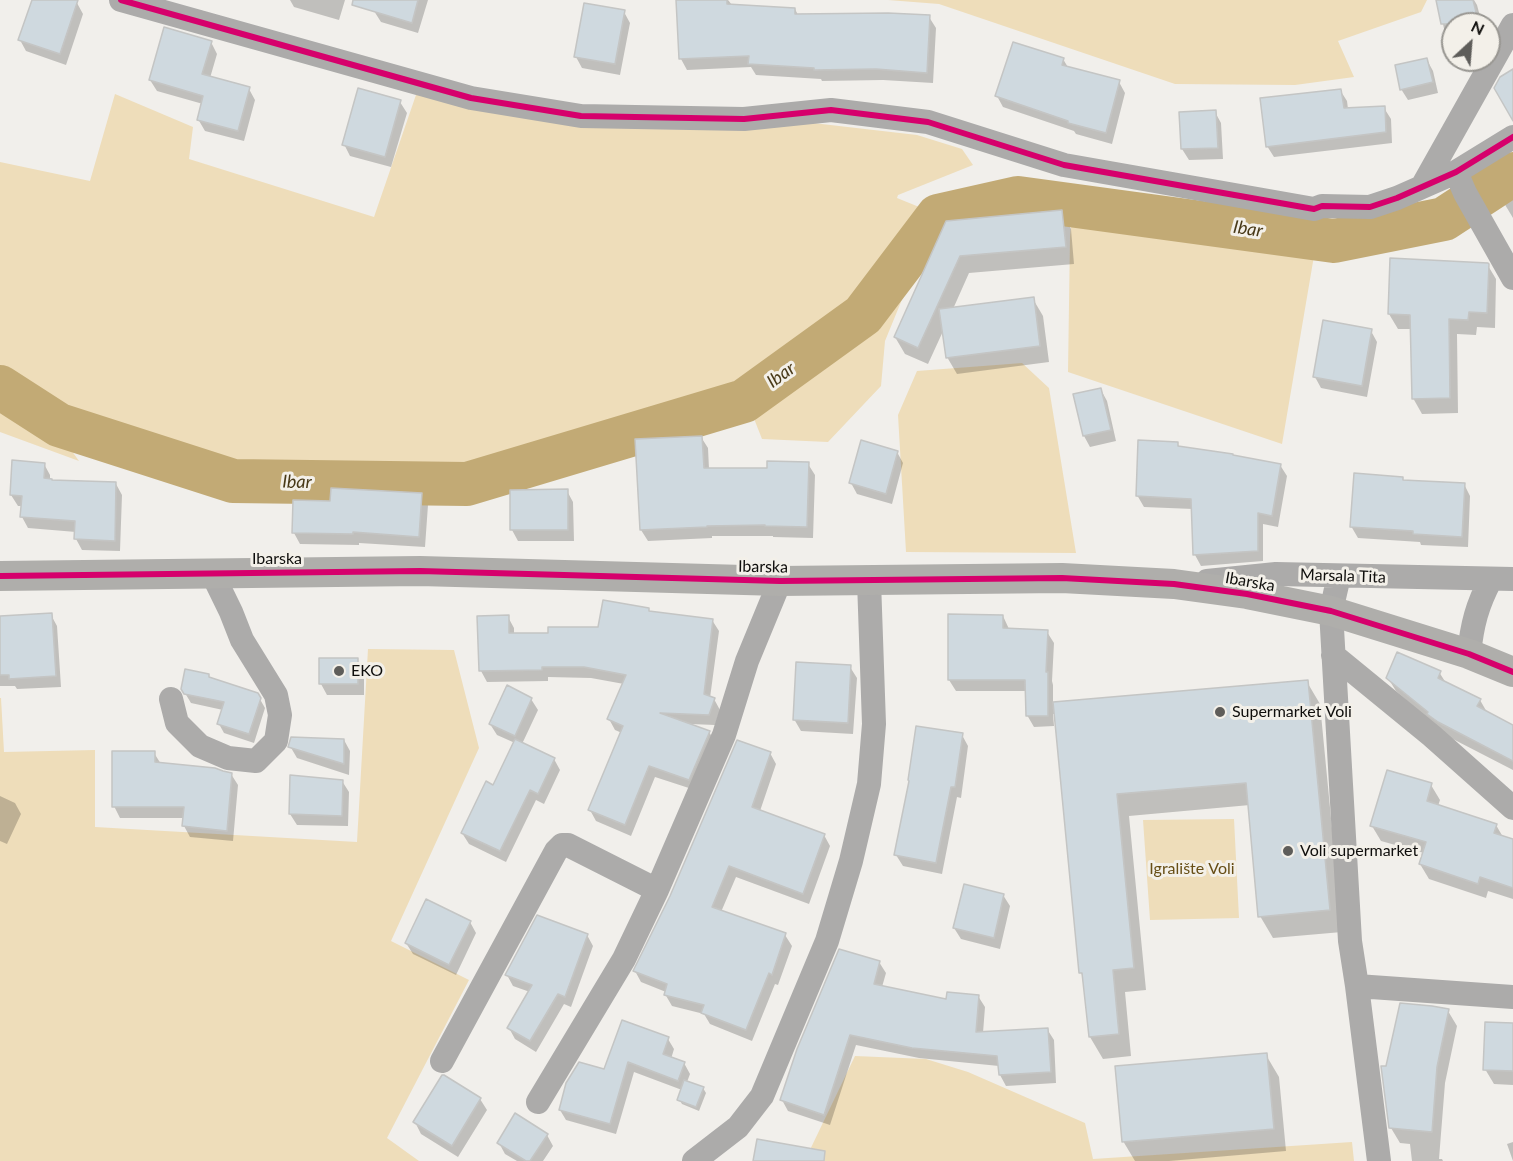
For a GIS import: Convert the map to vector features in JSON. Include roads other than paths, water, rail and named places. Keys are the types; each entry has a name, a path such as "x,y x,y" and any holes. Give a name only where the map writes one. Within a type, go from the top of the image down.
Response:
{"main road":[{"name":"Ibarska","path":"0,576 420,571 780,581 1062,578 1174,584 1247,594 1331,611 1469,654 1513,672"}],"street":[{"path":"121,0 471,98 581,116 744,119 831,110 928,122 1064,165 1314,208 1322,206 1370,207 1422,187 1461,183 1513,137"},
{"path":"1422,187 1513,25"},
{"path":"1461,183 1513,278"},
{"path":"171,699 177,723 200,746 228,758 256,761 276,741 280,715 276,695 242,640 212,573"},
{"name":"Marsala Tita","path":"1174,584 1276,574 1502,579"},
{"path":"1339,576 1331,611 1350,940 1379,1161"},
{"path":"1469,654 1472,626 1481,598 1502,579"},
{"path":"538,1102 624,959 657,890 724,735 747,661 780,581"},
{"path":"694,1161 738,1127 762,1095 827,941 851,861 869,784 874,724 869,581"},
{"path":"1333,656 1432,736 1513,808"},
{"path":"442,1061 556,851 562,845 568,845 657,890"},
{"path":"1357,986 1513,997"}],"waterway":[{"name":"Ibar","path":"0,387 59,425 233,481 467,484 744,401 863,315 938,216 1018,198 1334,241 1444,219 1513,174"}],"place":[{"name":"EKO","path":"339,671"},
{"name":"Supermarket Voli","path":"1220,712"},
{"name":"Voli supermarket","path":"1288,851"}],"park label":[{"name":"Igralište Voli","path":"1192,869"}]}
